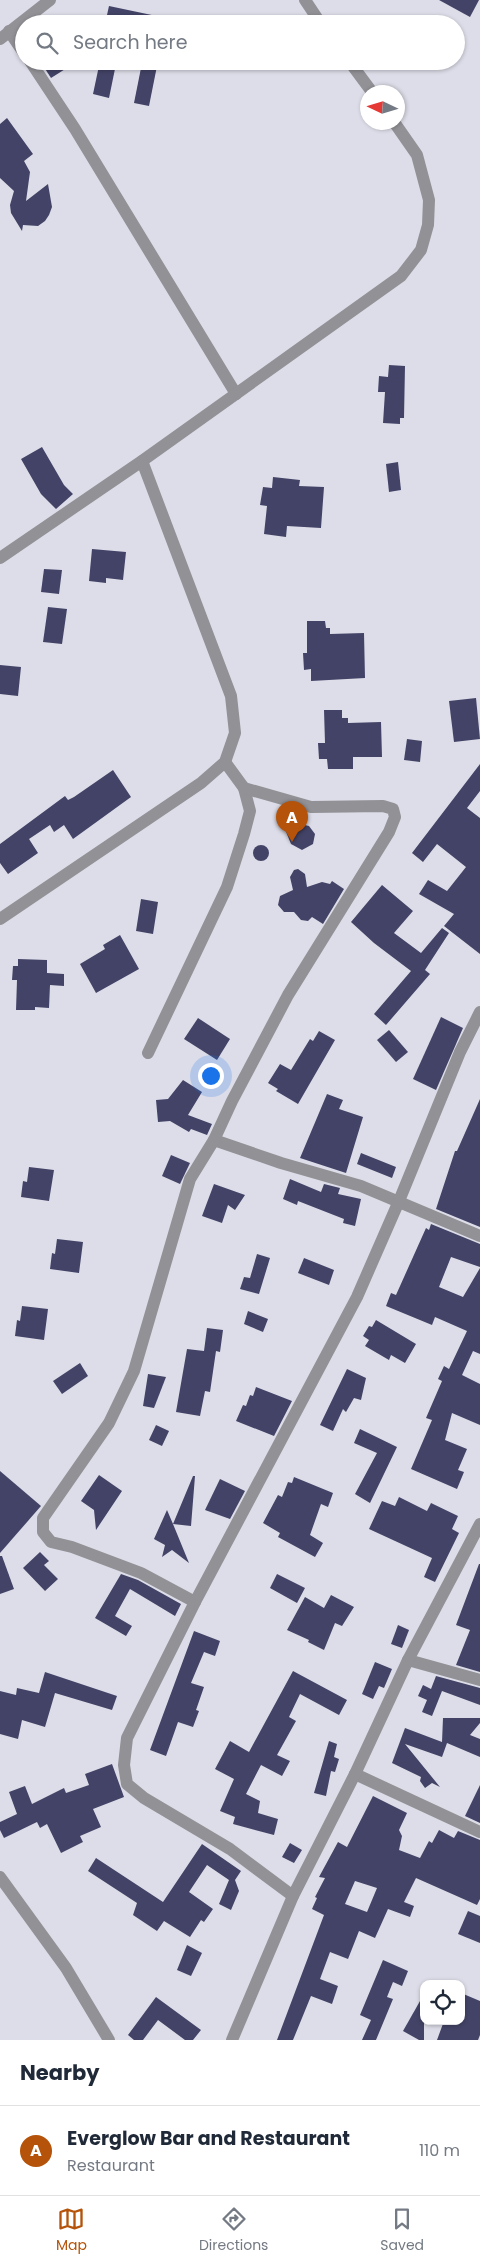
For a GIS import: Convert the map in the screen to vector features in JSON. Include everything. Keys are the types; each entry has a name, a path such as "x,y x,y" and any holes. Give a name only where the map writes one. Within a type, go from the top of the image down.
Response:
{"street":[{"path":"31,15 50,0"},
{"path":"304,0 315,15"},
{"path":"15,27 5,35 15,44"},
{"path":"36,70 80,137 236,394"},
{"path":"356,70 367,85"},
{"path":"0,558 142,461 401,276 422,250 428,226 429,200 417,155 400,130"},
{"path":"0,919 201,783 225,762 235,733 231,696 142,461"},
{"path":"148,1053 226,887 244,834 250,811 244,788 225,762"},
{"path":"195,1602 141,1573 72,1547 51,1542 43,1532 43,1518 109,1423 134,1371 190,1179 214,1140 232,1101 288,995 389,832 395,817 393,809 383,806 311,807 244,788"},
{"path":"293,1896 230,1849 144,1798 128,1784 124,1765 127,1738 195,1602 357,1297 399,1201 460,1052 480,1012"},
{"path":"214,1140 280,1163 361,1186 480,1236"},
{"path":"232,2040 293,1896 355,1774 408,1660 480,1524"},
{"path":"408,1660 480,1680"},
{"path":"355,1774 480,1832"},
{"path":"0,1877 66,1968 109,2040"}],"building":[{"path":"439,0 479,0 470,17"},
{"path":"109,6 152,15 107,15"},
{"path":"46,70 64,70 51,78"},
{"path":"98,70 115,70 109,98 93,94"},
{"path":"141,70 156,70 149,106 134,103"},
{"path":"7,118 33,154 24,161 30,172 26,201 48,184 52,207 45,221 38,226 23,225 22,231 11,213 10,205 14,191 0,178 0,124"},
{"path":"389,365 405,366 404,418 400,418 400,424 383,423 385,392 378,392 379,376 388,377"},
{"path":"42,447 64,485 73,494 56,509 41,494 21,459"},
{"path":"398,462 401,490 389,492 386,464"},
{"path":"273,477 300,480 299,486 324,487 321,528 287,526 286,537 264,534 267,506 260,505 263,487 272,488"},
{"path":"92,549 126,552 123,580 106,578 106,583 89,581"},
{"path":"44,569 62,570 59,594 41,592"},
{"path":"48,607 67,609 62,644 43,642"},
{"path":"307,621 325,621 326,628 330,628 330,634 364,633 365,678 311,681 311,669 304,670 303,653 307,653"},
{"path":"0,665 21,667 18,696 0,694"},
{"path":"476,698 480,739 454,742 449,701"},
{"path":"324,710 342,710 342,718 348,718 348,723 381,722 382,757 353,757 353,769 328,769 327,759 319,759 318,743 325,743"},
{"path":"407,739 422,741 420,762 404,760"},
{"path":"480,764 480,791 467,808 480,818 480,954 444,926 454,914 419,894 428,880 447,891 466,867 437,844 423,862 412,853"},
{"path":"113,770 131,797 73,839 64,825 54,832 50,825 29,839 38,853 8,874 0,863 0,844 65,796 68,800 74,797"},
{"path":"300,824 309,826 315,834 313,844 302,850 291,844 285,829"},
{"path":"261,845 267,847 269,853 267,859 261,861 255,859 253,853 255,847"},
{"path":"298,869 305,874 307,887 322,882 330,884 332,881 344,889 323,924 312,917 308,921 301,920 294,912 284,912 278,905 280,896 293,890 290,877 294,870"},
{"path":"382,885 413,911 394,933 421,953 442,928 449,933 425,970 430,974 386,1025 374,1014 411,971 374,943 351,922"},
{"path":"141,899 158,902 153,934 136,931"},
{"path":"120,935 139,969 96,993 80,964 105,949 103,945"},
{"path":"18,959 47,960 47,973 64,974 64,986 50,985 49,1008 35,1007 35,1010 16,1010 17,980 12,980 13,966 18,966"},
{"path":"441,1017 463,1028 436,1090 413,1079"},
{"path":"198,1018 230,1039 217,1060 184,1039"},
{"path":"389,1030 408,1052 396,1062 377,1040"},
{"path":"319,1031 335,1040 298,1104 276,1091 278,1089 268,1083 280,1064 291,1070 310,1039 313,1041"},
{"path":"183,1080 202,1092 188,1115 212,1124 207,1135 191,1129 189,1132 170,1121 158,1122 156,1100 168,1099"},
{"path":"327,1094 343,1100 339,1109 363,1117 346,1173 300,1158"},
{"path":"480,1099 480,1227 436,1209 455,1151 457,1151"},
{"path":"361,1153 396,1167 392,1178 357,1164"},
{"path":"171,1155 190,1163 180,1184 162,1176"},
{"path":"29,1167 54,1170 49,1201 21,1197 23,1181 27,1182"},
{"path":"290,1179 321,1192 324,1184 340,1188 338,1194 361,1199 355,1226 343,1223 344,1219 298,1201 297,1205 283,1199"},
{"path":"214,1184 245,1195 235,1210 228,1205 222,1223 202,1216"},
{"path":"431,1224 480,1244 480,1267 451,1257 439,1287 463,1297 480,1268 480,1354 473,1351 462,1375 480,1384 480,1425 452,1413 445,1440 467,1449 458,1470 464,1472 457,1489 411,1469 432,1420 426,1418 442,1381 438,1379 444,1366 449,1369 467,1331 435,1317 432,1325 386,1306 391,1293 396,1295 426,1228 429,1230"},
{"path":"57,1239 83,1242 79,1273 50,1269 52,1253 55,1254"},
{"path":"257,1254 270,1258 259,1294 240,1289 244,1277 250,1278"},
{"path":"304,1258 334,1270 329,1285 298,1273"},
{"path":"22,1306 48,1309 44,1340 15,1336 17,1320 20,1321"},
{"path":"248,1311 268,1319 263,1332 244,1324"},
{"path":"376,1320 416,1344 405,1363 391,1355 389,1360 365,1346 369,1340 363,1336 369,1326 372,1327"},
{"path":"207,1328 223,1330 220,1352 216,1351 210,1392 205,1391 200,1416 176,1412 187,1349 204,1351"},
{"path":"80,1363 88,1376 62,1394 53,1381"},
{"path":"347,1369 366,1378 361,1400 354,1398 346,1412 343,1409 333,1431 320,1425"},
{"path":"148,1374 166,1377 154,1408 143,1406"},
{"path":"256,1387 292,1401 274,1436 236,1421 243,1405 246,1406 250,1395 253,1396"},
{"path":"156,1425 169,1431 162,1446 149,1440"},
{"path":"360,1429 397,1447 370,1503 355,1494 377,1453 354,1443"},
{"path":"0,1471 41,1506 0,1553"},
{"path":"99,1475 122,1491 96,1530 94,1510 81,1501"},
{"path":"193,1476 195,1476 191,1526 173,1524"},
{"path":"294,1477 333,1493 328,1507 321,1504 310,1535 323,1543 315,1557 278,1537 280,1533 263,1523 278,1495 282,1497 288,1482 292,1483"},
{"path":"220,1479 245,1491 230,1519 205,1510"},
{"path":"399,1497 427,1511 431,1503 458,1516 452,1529 459,1533 435,1582 424,1577 432,1558 369,1529 382,1501 395,1506"},
{"path":"167,1510 189,1563 172,1550 162,1557 165,1545 154,1539"},
{"path":"40,1552 49,1561 44,1565 58,1579 45,1591 23,1568"},
{"path":"0,1556 2,1556 14,1589 0,1594"},
{"path":"479,1564 480,1672 456,1665 470,1630 456,1625"},
{"path":"121,1574 138,1580 181,1604 175,1616 130,1589 115,1616 132,1626 126,1636 95,1618"},
{"path":"277,1574 305,1588 297,1603 270,1588"},
{"path":"331,1595 354,1607 342,1626 335,1623 324,1650 308,1642 309,1640 287,1630 305,1597 324,1608"},
{"path":"398,1625 409,1630 402,1648 391,1644"},
{"path":"194,1631 220,1641 215,1656 204,1652 191,1683 204,1687 196,1710 199,1711 193,1727 178,1722 166,1756 150,1750"},
{"path":"375,1662 392,1669 384,1688 379,1686 373,1699 362,1694"},
{"path":"293,1671 347,1700 339,1715 300,1694 289,1717 296,1721 277,1755 290,1761 282,1776 261,1765 246,1794 260,1801 258,1813 278,1819 274,1835 233,1824 235,1817 220,1811 234,1779 215,1769 230,1741 249,1752"},
{"path":"45,1672 117,1696 112,1710 55,1693 45,1727 22,1720 18,1739 0,1734 0,1691 16,1695 17,1688 39,1693"},
{"path":"436,1676 480,1688 480,1705 442,1691 432,1716 422,1712 427,1700 418,1696 423,1685 431,1689"},
{"path":"443,1718 480,1718 480,1723 470,1735 480,1739 480,1757 447,1743 442,1757 405,1744 440,1787 432,1783 425,1788 420,1781 421,1777 392,1763 405,1728 442,1742"},
{"path":"329,1741 337,1744 334,1757 339,1759 335,1772 331,1771 326,1796 314,1793"},
{"path":"112,1764 124,1797 93,1809 101,1827 80,1836 83,1842 61,1853 47,1824 40,1828 37,1822 4,1838 0,1830 0,1822 17,1814 9,1792 25,1786 32,1804 64,1788 66,1793 89,1785 85,1774"},
{"path":"480,1785 480,1823 465,1816"},
{"path":"373,1796 407,1813 399,1830 402,1836 399,1850 420,1858 429,1841 432,1843 439,1830 454,1838 458,1831 480,1840 480,1899 477,1905 416,1878 404,1902 414,1906 410,1917 388,1909 375,1938 359,1931 348,1959 330,1952 320,1979 338,1986 332,2004 311,1996 293,2040 277,2040 324,1915 312,1909 317,1898 315,1897 325,1878 319,1877 338,1842 347,1847","holes":["355,1881 377,1888 367,1912 345,1904"]},
{"path":"290,1843 302,1850 294,1863 282,1857"},
{"path":"202,1844 241,1871 235,1880 239,1891 231,1910 219,1904 229,1880 207,1865 189,1892 213,1909 204,1922 201,1920 190,1937 164,1921 157,1931 133,1915 137,1903 88,1871 96,1858 163,1902"},
{"path":"468,1911 480,1916 480,1943 458,1934"},
{"path":"187,1945 202,1953 191,1976 177,1970"},
{"path":"383,1960 408,1971 402,1986 393,1982 387,1997 393,1999 376,2040 362,2040 371,2020 360,2015"},
{"path":"465,1995 480,2001 480,2035 478,2040 437,2040 443,2025 465,2025"},
{"path":"156,1997 201,2030 193,2040 185,2040 158,2020 143,2040 134,2040 128,2035"},
{"path":"420,2001 420,2025 424,2025 424,2040 419,2040 403,2031"}],"place":[{"name":"Everglow Bar and Restaurant","path":"292,842"}]}
